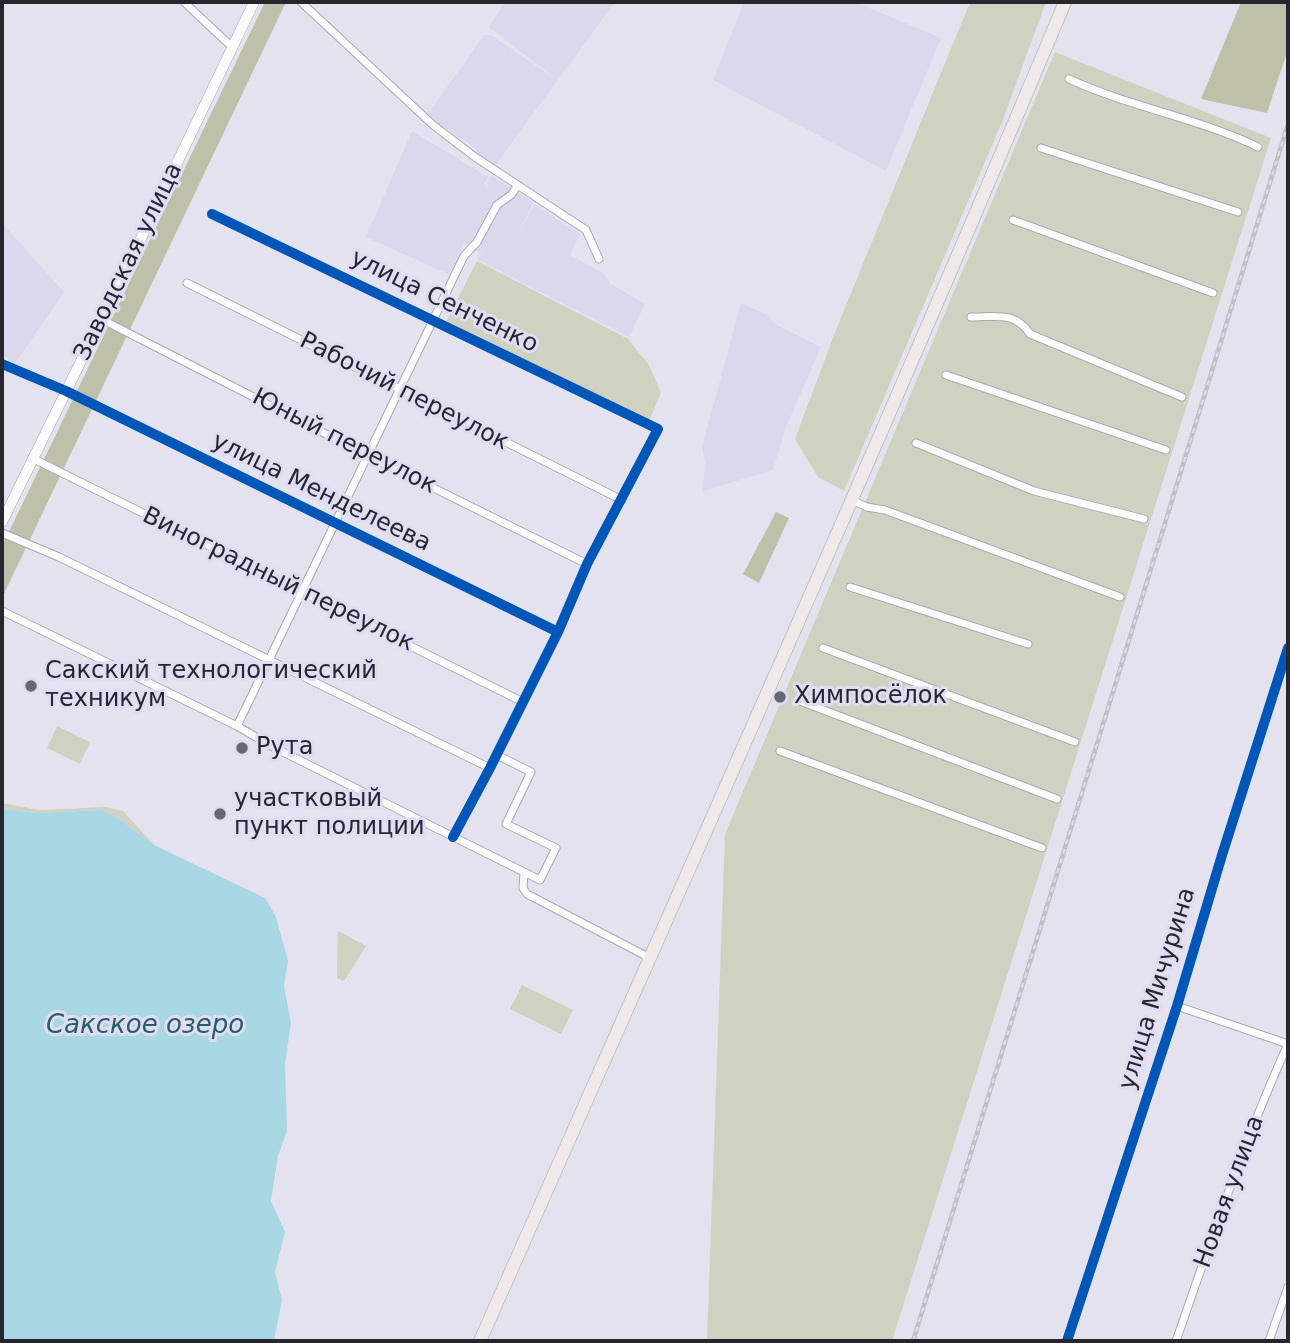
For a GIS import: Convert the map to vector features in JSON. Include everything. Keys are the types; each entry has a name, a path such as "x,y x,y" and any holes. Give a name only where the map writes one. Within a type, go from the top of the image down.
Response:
{"main road":[{"path":"1046,47 1048,25 1057,2"},
{"path":"481,1341 986,192 1065,2"}],"street":[{"path":"184,2 232,47"},
{"name":"Заводская улица","path":"2,522 254,2"},
{"path":"301,2 433,125 471,154 586,230 599,259"},
{"path":"1069,79 1092,90 1239,138 1258,147"},
{"path":"1041,148 1238,212"},
{"path":"237,726 464,256 477,242 496,205 511,195 518,185"},
{"name":"улица Сенченко","path":"212,214 658,429 622,500"},
{"path":"1013,220 1213,293"},
{"name":"Рабочий переулок","path":"187,283 622,500"},
{"path":"971,317 1014,318 1023,323 1030,334 1182,397"},
{"name":"Юный переулок","path":"101,319 587,564"},
{"name":"улица Менделеева","path":"2,364 66,391 558,632"},
{"path":"946,375 1166,450"},
{"path":"916,443 1034,491 1144,519"},
{"name":"Виноградный переулок","path":"32,458 523,702"},
{"path":"453,837 558,632 587,564 622,500"},
{"path":"851,500 867,507 885,510 1120,597"},
{"path":"2,533 60,556 490,768"},
{"path":"850,587 1028,644"},
{"path":"2,611 237,726 273,747 540,880 556,848 506,824 531,772 497,755"},
{"path":"823,648 1075,742"},
{"name":"улица Мичурина","path":"1067,1341 1177,1006 1288,648"},
{"path":"800,701 1058,799"},
{"path":"780,751 1042,848"},
{"path":"524,872 523,888 527,894 650,958"},
{"path":"1177,1006 1288,1044"},
{"name":"Новая улица","path":"1176,1341 1227,1193 1288,1044"},
{"path":"1269,1341 1288,1287"}],"shaded area":[{"path":"505,2 615,2 494,167 473,154 476,149 428,114 484,35 491,35 557,80 489,27"},
{"path":"744,2 855,2 941,38 886,171 713,80"},
{"path":"412,131 488,177 484,183 488,188 491,176 534,202 517,236 534,205 580,234 570,255 603,273 611,284 645,304 629,337 478,260 481,253 464,243 450,275 366,237"},
{"path":"2,223 64,292 14,365 2,354"},
{"path":"741,303 769,316 773,323 821,347 786,427 773,470 703,491 705,463 702,447"}],"green space":[{"path":"265,2 286,2 2,598 2,546"},
{"path":"970,2 1046,2 1002,122 844,491 818,477 795,439 836,330"},
{"path":"1241,2 1288,2 1288,49 1267,113 1201,99"},
{"path":"1055,52 1271,138 892,1341 707,1341 725,834"},
{"path":"477,261 628,339 649,365 661,393 649,421 446,322"},
{"path":"776,512 789,518 759,583 743,574"},
{"path":"57,726 90,742 80,764 47,748"},
{"path":"2,803 39,810 106,807 123,811 154,845 113,814 99,810 37,813 2,809"},
{"path":"338,931 366,946 344,981 337,978"},
{"path":"522,985 573,1010 561,1034 510,1009"}],"water":[{"name":"Сакское озеро","path":"2,809 37,813 99,810 113,814 154,845 265,898 276,917 288,961 284,986 291,1023 285,1064 287,1131 278,1156 271,1201 285,1232 275,1272 282,1300 274,1341 2,1341"}],"railway":[{"path":"913,1341 1288,124"}],"cycle path":[{"path":"212,214 658,429 587,564 558,632 453,837"},
{"path":"2,364 66,391 558,632"},
{"path":"1067,1341 1177,1006 1288,648"}],"place":[{"name":"Сакский технологический техникум","path":"31,686"},
{"name":"Химпосёлок","path":"780,697"},
{"name":"Рута","path":"242,748"},
{"name":"участковый пункт полиции","path":"220,814"}]}
